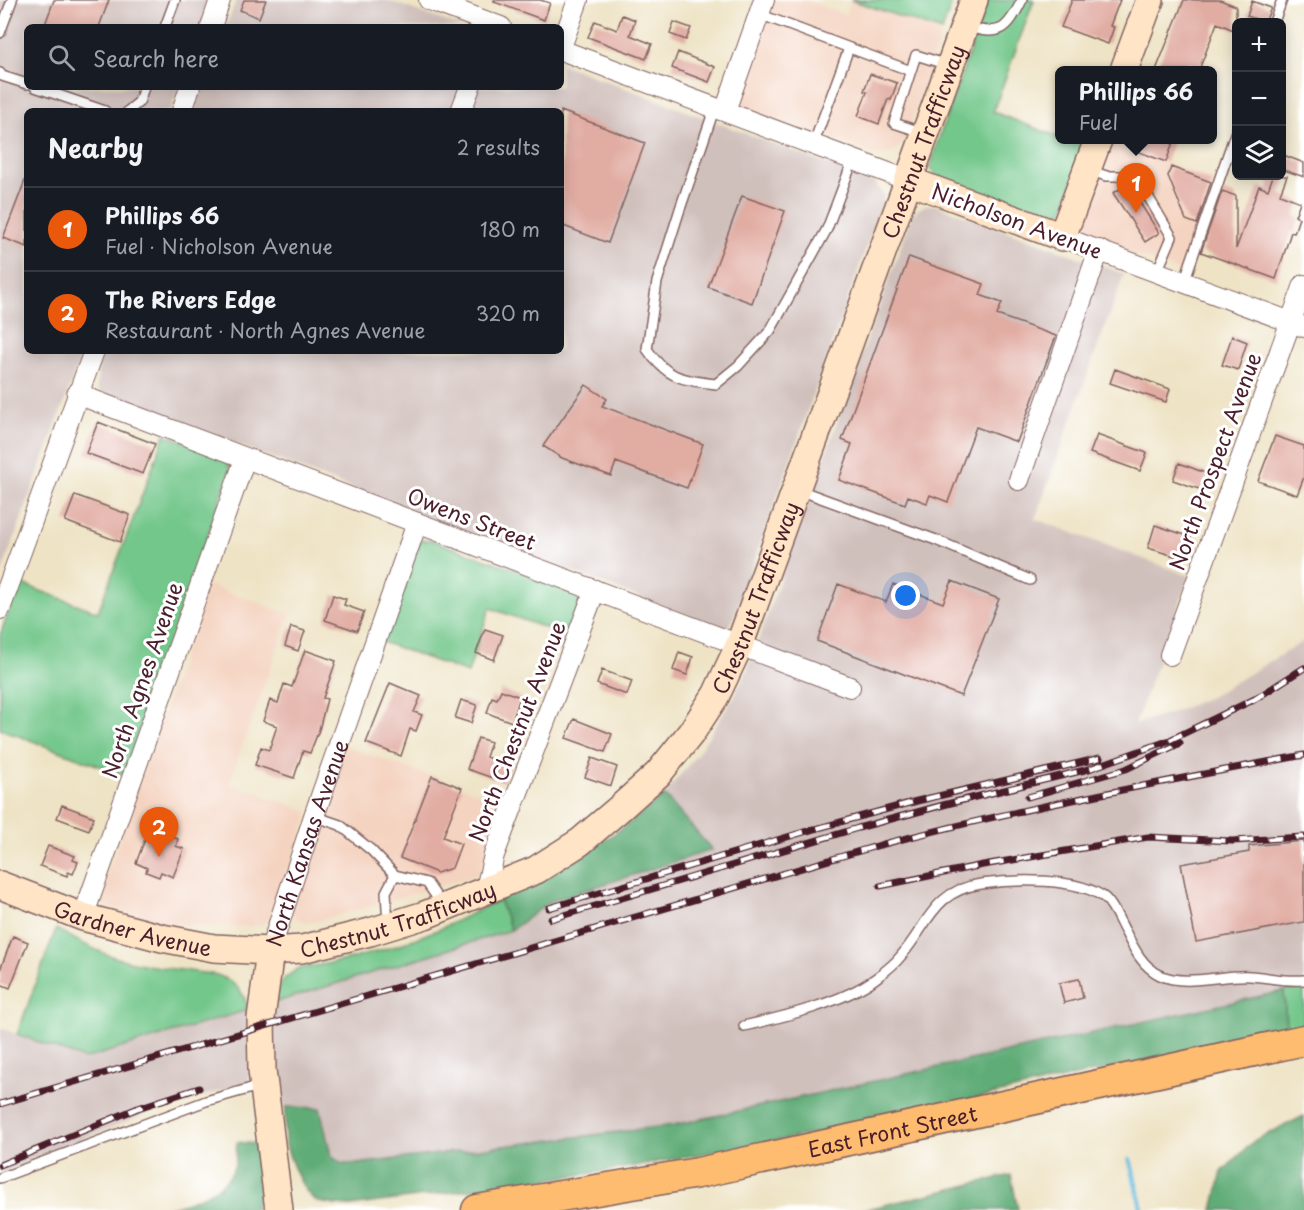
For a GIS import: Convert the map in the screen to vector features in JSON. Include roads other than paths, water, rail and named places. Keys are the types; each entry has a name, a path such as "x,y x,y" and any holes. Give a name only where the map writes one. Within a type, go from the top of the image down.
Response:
{"main road":[{"name":"East Front Street","path":"477,1210 698,1173 1304,1040"}],"street":[{"path":"212,24 220,0"},
{"path":"429,0 492,24"},
{"path":"564,40 578,0"},
{"name":"Chestnut Trafficway","path":"270,951 302,949 388,926 536,870 580,842 658,774 691,733 716,695 739,646 974,0"},
{"path":"1125,66 1150,0"},
{"path":"720,109 762,7"},
{"name":"Nicholson Avenue","path":"564,49 813,145 1297,325"},
{"path":"183,108 189,90"},
{"path":"462,108 469,90"},
{"path":"1062,237 1097,144"},
{"path":"1019,480 1099,250"},
{"name":"North Prospect Avenue","path":"1170,655 1297,325 1304,285"},
{"path":"0,609 93,354"},
{"name":"Owens Street","path":"77,394 850,687"},
{"name":"North Agnes Avenue","path":"83,917 245,459"},
{"name":"North Kansas Avenue","path":"279,1210 264,1084 261,1018 270,951 314,816 417,523"},
{"name":"North Chestnut Avenue","path":"486,889 494,855 595,590"},
{"name":"Gardner Avenue","path":"0,885 83,917 162,938 214,948 270,951"}],"lane":[{"path":"0,33 12,0"},
{"path":"166,24 175,0"},
{"path":"965,26 987,32 999,30 1013,19 1022,0"},
{"path":"1275,18 1282,0"},
{"path":"762,7 849,48 911,71"},
{"path":"813,145 849,48"},
{"path":"926,134 894,123 916,55 951,66"},
{"path":"0,73 24,83"},
{"path":"44,90 96,108"},
{"path":"132,108 139,102 143,90"},
{"path":"720,109 680,209 657,282 647,349 657,363 681,379 716,384 738,366 770,332 827,229 853,160"},
{"path":"1184,282 1232,143"},
{"path":"1087,170 1107,176 1136,176 1172,237 1157,272"},
{"path":"796,489 936,540 1030,580"},
{"path":"314,816 340,825 371,850 395,875 427,883 443,907"},
{"path":"388,926 386,892 395,875"},
{"path":"744,1026 792,1014 839,997 874,980 900,958 932,910 952,893 979,884 1012,881 1084,886 1106,899 1142,960 1159,975 1181,979 1250,976 1275,981 1304,980"},
{"path":"0,1178 206,1101 264,1084"}],"waterway":[{"path":"1130,1160 1142,1210"}],"railway":[{"path":"1252,701 1304,668"},
{"path":"551,919 858,828 1089,769 1170,740 1259,697"},
{"path":"1028,797 1126,769 1180,743"},
{"path":"0,1104 880,845 1038,807 1304,755"},
{"path":"549,908 917,801 1100,758"},
{"path":"880,886 983,865 1148,837 1232,841 1304,837"},
{"path":"0,1165 138,1108 199,1088"}],"place":[{"name":"Phillips 66","path":"1136,213"},
{"name":"The Rivers Edge","path":"159,857"}]}
